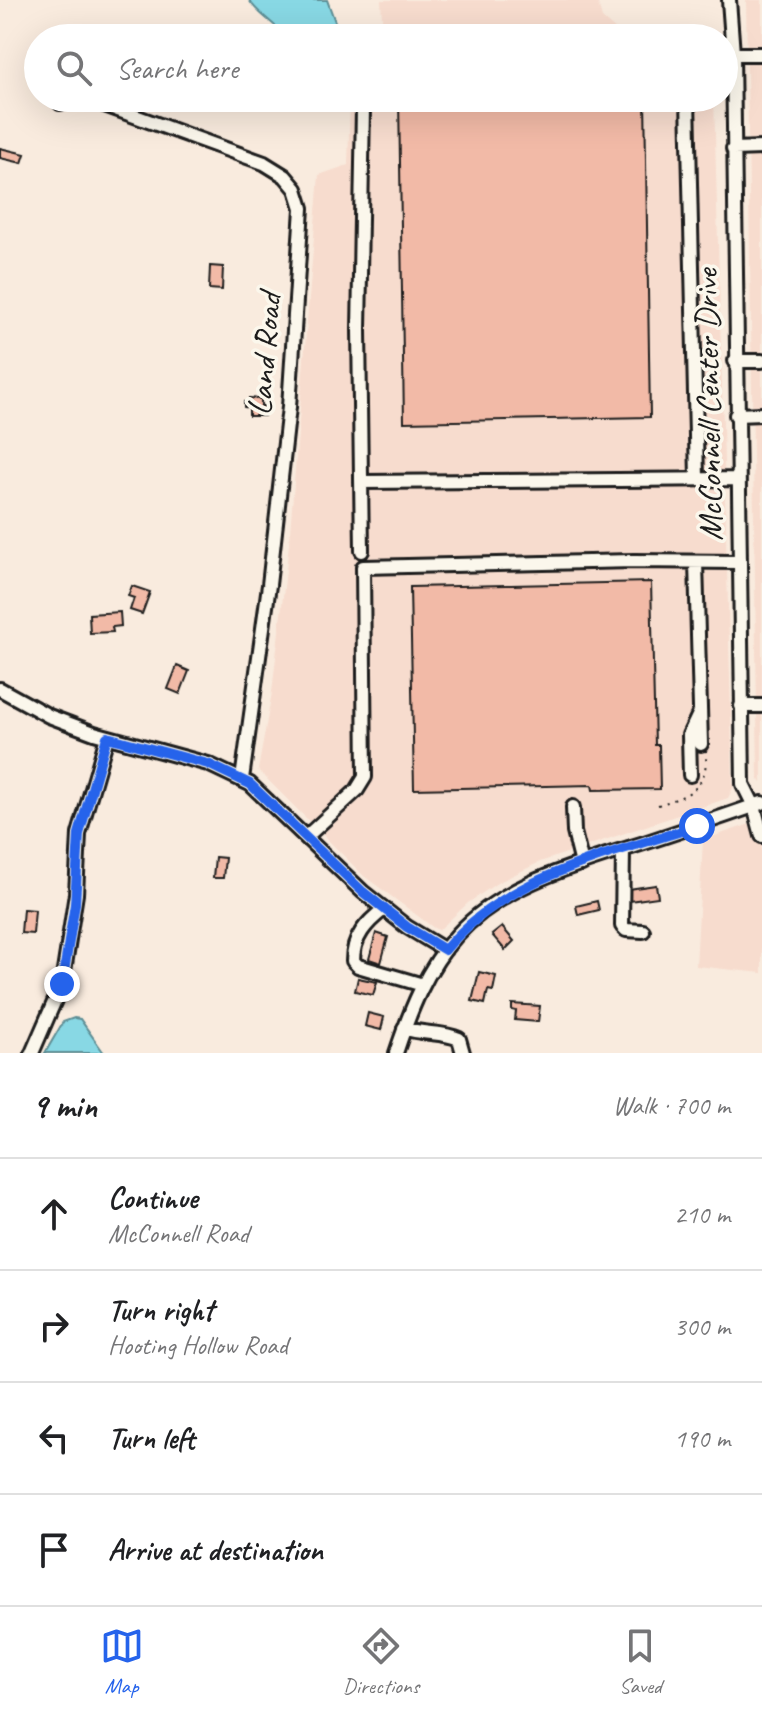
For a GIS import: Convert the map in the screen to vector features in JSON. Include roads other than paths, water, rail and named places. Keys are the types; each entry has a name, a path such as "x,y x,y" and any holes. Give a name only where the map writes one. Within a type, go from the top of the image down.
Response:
{"street":[{"name":"McConnell Center Drive","path":"729,0 731,24"},
{"path":"738,54 762,54"},
{"name":"Land Road","path":"124,112 264,163 285,176 301,200 289,407 269,585 242,779"},
{"path":"362,551 359,330 363,112"},
{"path":"688,112 697,478"},
{"name":"McConnell Center Drive","path":"733,112 743,784 758,805 762,836"},
{"path":"733,149 762,148"},
{"path":"735,361 762,361"},
{"path":"736,415 762,414"},
{"path":"361,482 737,479"},
{"path":"696,562 701,744"},
{"path":"306,837 357,790 365,777 363,567 738,562"},
{"path":"0,689 49,716 107,737 208,764 242,779 363,892 445,950"},
{"path":"741,706 762,706"},
{"path":"690,775 689,735 700,711"},
{"path":"32,1053 62,984 75,904 79,834 107,737"},
{"path":"396,1053 423,985 459,933 486,909 518,889 582,864 758,805"},
{"path":"573,807 574,832 582,864"},
{"path":"623,850 620,920 626,930 643,931"},
{"path":"384,909 363,927 357,938 353,961 358,966 423,985"},
{"path":"404,1028 420,1034 453,1036 459,1039 463,1053"}],"water":[{"path":"249,0 327,0 336,24 273,24"},
{"path":"80,1019 104,1053 45,1053 63,1022"}]}
